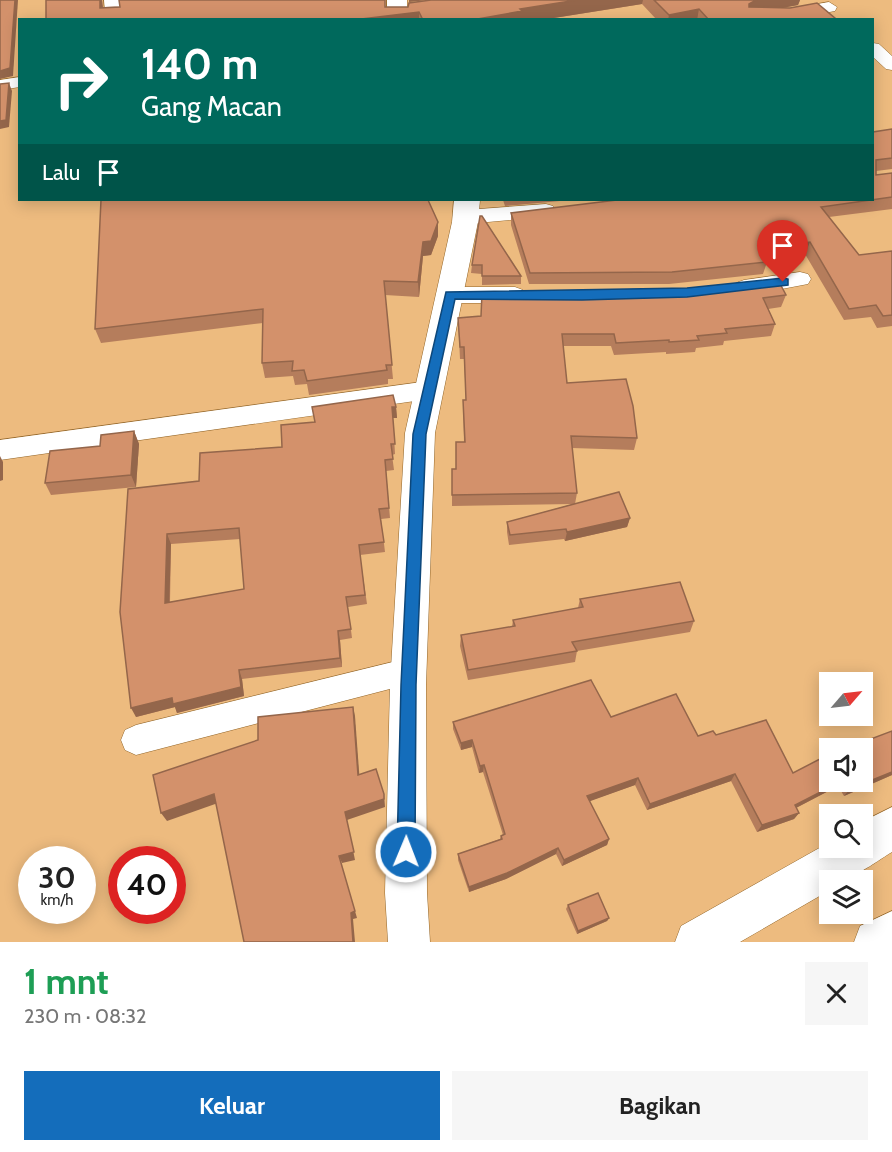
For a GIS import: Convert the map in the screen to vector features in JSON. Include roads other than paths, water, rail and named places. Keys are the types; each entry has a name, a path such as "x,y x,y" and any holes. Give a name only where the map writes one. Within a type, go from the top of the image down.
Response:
{"main road":[{"path":"873,840 892,828"},
{"path":"697,942 842,858"},
{"path":"876,942 892,933"}],"street":[{"path":"111,0 114,18"},
{"path":"764,18 821,6 839,18"},
{"path":"874,49 892,65"},
{"path":"0,85 18,82"},
{"path":"409,942 406,893 409,671 424,413 466,208 507,216 562,209"},
{"path":"719,290 800,279"},
{"path":"450,295 538,296"},
{"path":"0,450 424,413"},
{"path":"136,740 223,716 409,671"}]}
